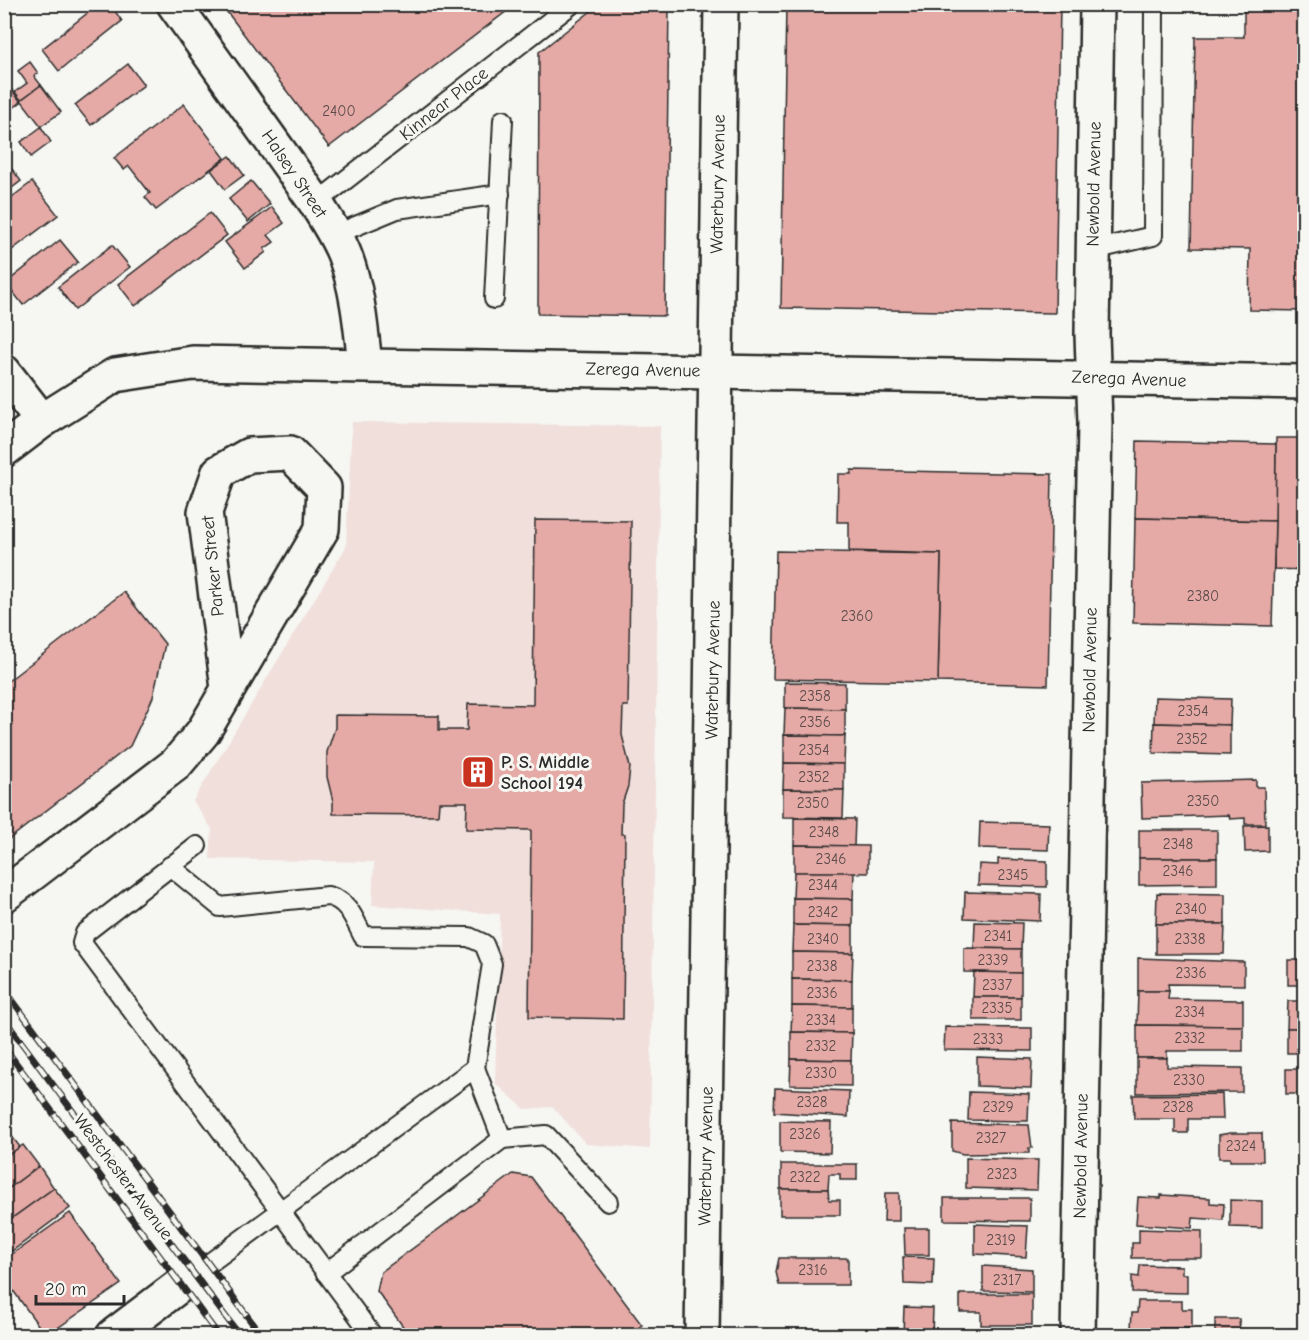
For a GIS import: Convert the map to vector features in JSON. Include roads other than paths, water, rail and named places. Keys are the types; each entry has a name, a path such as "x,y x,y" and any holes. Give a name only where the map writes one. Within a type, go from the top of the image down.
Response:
{"street":[{"name":"Waterbury Avenue","path":"702,1335 722,4"},
{"name":"Newbold Avenue","path":"1078,1335 1095,423 1092,250 1097,4"},
{"name":"Halsey Street","path":"181,7 316,203 345,256 359,310 365,365"},
{"name":"Zerega Avenue","path":"4,450 42,421 115,375 193,363 1305,382"},
{"path":"4,372 42,421"},
{"name":"Parker Street","path":"4,895 176,764 203,732 322,529 324,488 290,453 249,455 219,472 205,512 228,688"},
{"name":"Westchester Avenue","path":"4,1018 242,1335"},
{"path":"113,1335 196,1273"}],"lane":[{"name":"Kinnear Place","path":"316,203 572,4"},
{"path":"1092,250 1153,236 1154,4"},
{"path":"494,299 504,120"},
{"path":"334,235 397,209 500,194"},
{"path":"197,846 85,933 82,943 280,1214 374,1335"},
{"path":"170,867 220,907 328,896 339,898 348,906 363,936 469,937 484,944 492,964 475,1068 502,1139"},
{"path":"196,1273 280,1214 475,1068"},
{"path":"326,1273 502,1139 546,1135 608,1202"}],"railway":[{"path":"4,989 262,1336"},
{"path":"4,1019 240,1336"},
{"path":"4,1047 219,1336"}],"place":[{"name":"P. S. Middle School 194","path":"478,772"}]}
